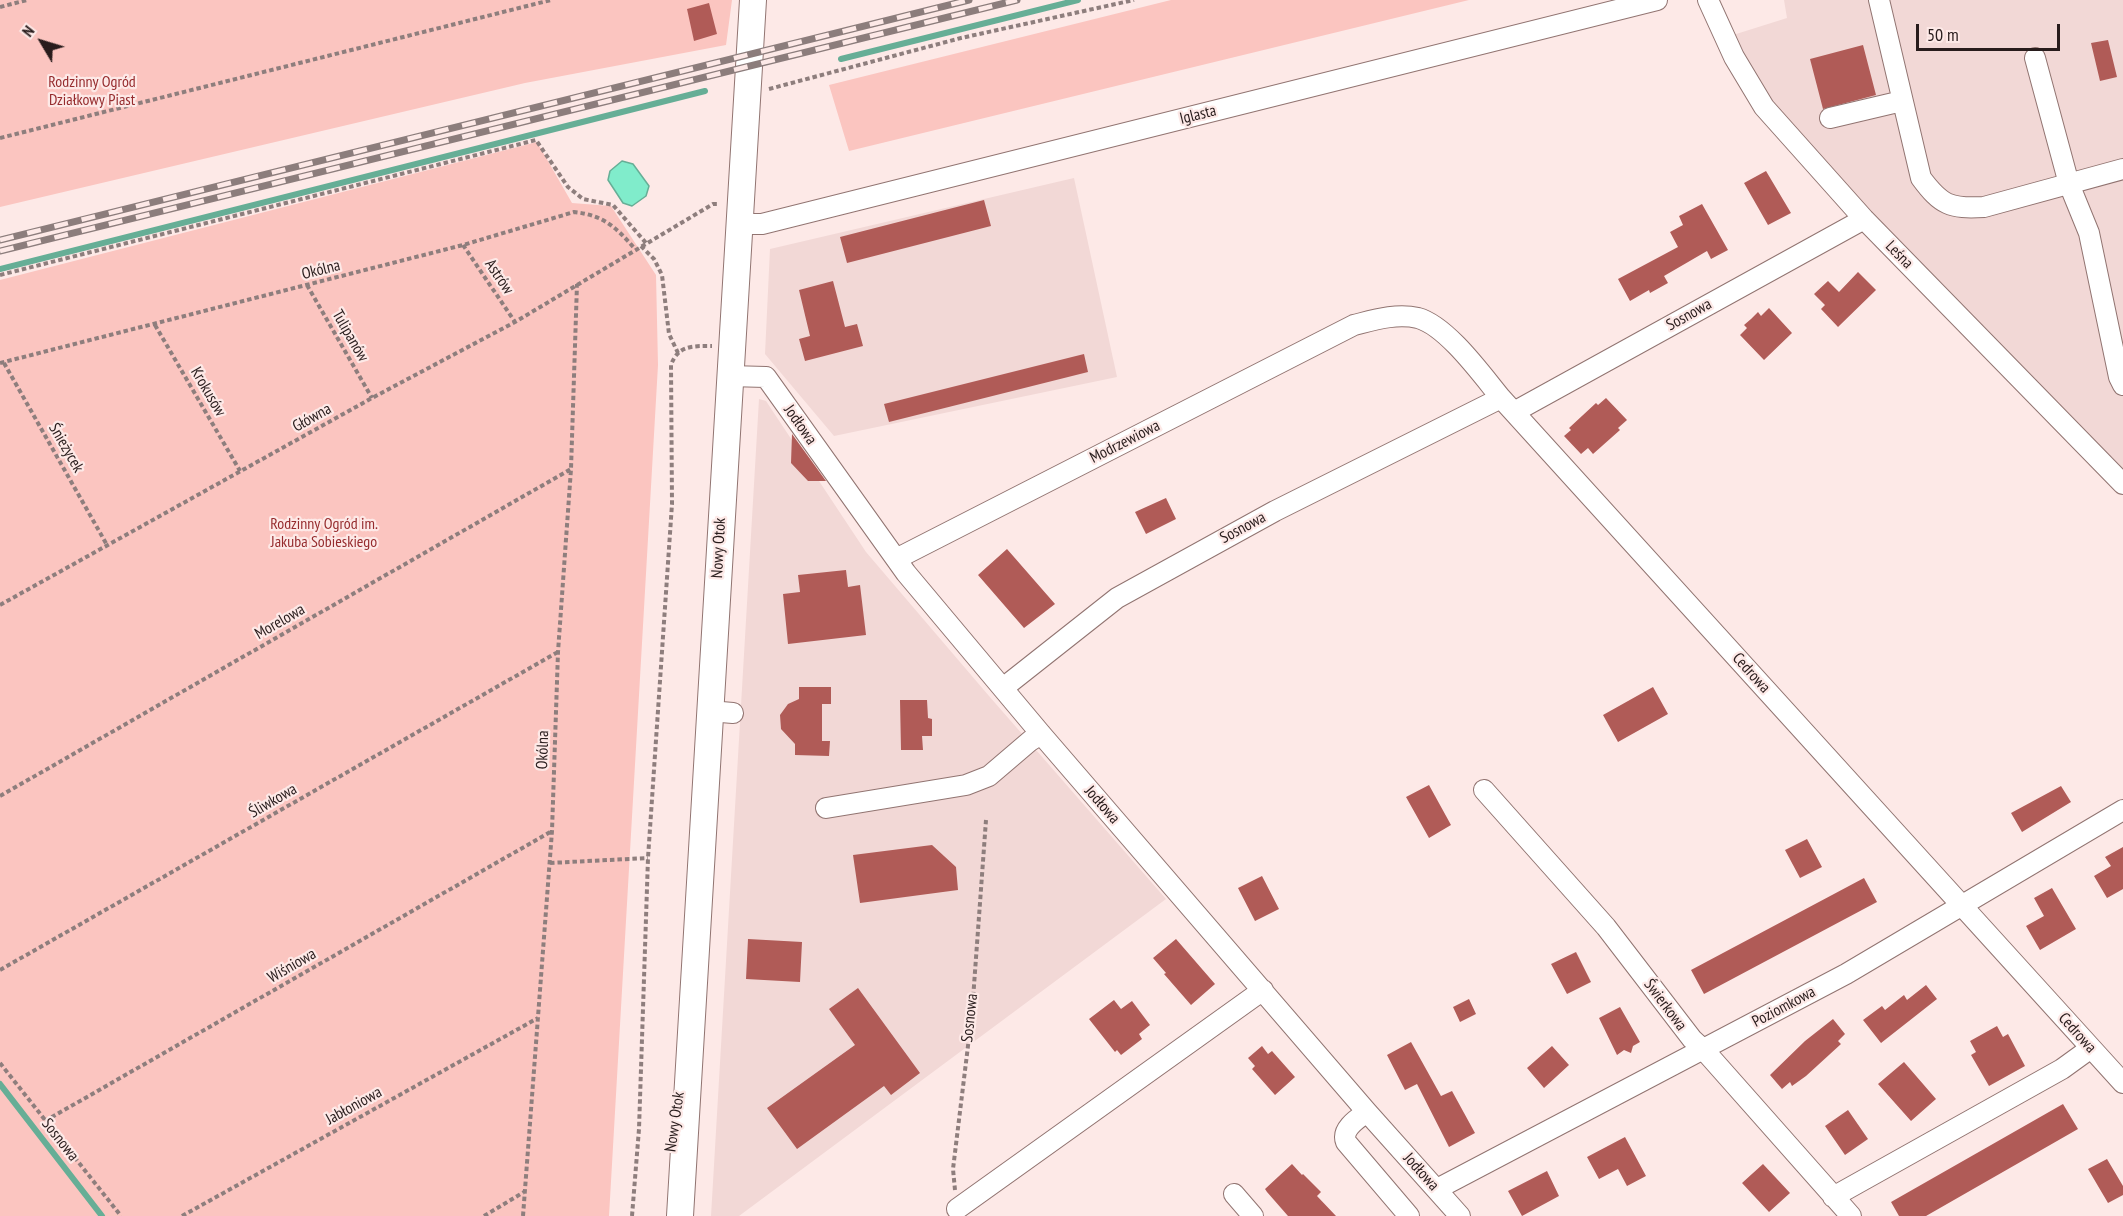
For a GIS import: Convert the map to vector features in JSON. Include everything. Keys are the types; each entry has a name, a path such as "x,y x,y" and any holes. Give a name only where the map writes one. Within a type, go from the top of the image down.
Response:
{"main road":[{"name":"Nowy Otok","path":"680,1216 691,1029 721,712 729,376 753,0"},
{"name":"Nowy Otok","path":"665,1216 672,1129 691,1029"}],"street":[{"name":"Iglasta","path":"739,213 762,224 1657,0"},
{"name":"Leśna","path":"1708,0 1734,57 1764,107 1864,219 2123,484"},
{"path":"1879,0 1921,178 1933,195 1946,203 1964,208 1984,207 2123,169"},
{"path":"2036,57 2069,184 2089,233 2119,377 2123,385"},
{"path":"1830,118 1902,101"},
{"name":"Sosnowa","path":"1003,688 1118,598 1275,511 1507,405 1864,219"},
{"name":"Cedrowa","path":"1354,325 1387,316 1419,318 1438,329 1455,344 1507,405 2123,1083"},
{"name":"Modrzewiowa","path":"896,559 1354,325"},
{"name":"Jodłowa","path":"729,376 766,377 896,559 1041,734 1367,1112 1460,1216"},
{"path":"826,808 966,785 989,776 1041,734"},
{"name":"Świerkowa","path":"1484,790 1606,927 1692,1039 1851,1216"},
{"name":"Poziomkowa","path":"1437,1189 1845,974 2123,810"},
{"path":"957,1209 1263,990"},
{"path":"1833,1197 2062,1069 2091,1048"},
{"path":"1367,1112 1346,1130 1344,1137 1346,1142 1409,1216"},
{"path":"1234,1194 1253,1216"}],"path":[{"path":"0,7 27,0"},
{"path":"0,138 551,0"},
{"path":"768,89 961,38 1134,0"},
{"path":"0,275 536,140 568,187 583,199 613,205 646,243"},
{"name":"Główna","path":"0,605 372,398 515,322 713,204 739,213"},
{"name":"Okólna","path":"2,363 463,245 574,212 603,219 623,235 635,249"},
{"name":"Astrów","path":"463,245 515,322"},
{"path":"641,246 654,260 662,275 669,334 678,353"},
{"name":"Okólna","path":"523,1216 552,831 558,652 572,469 577,284"},
{"name":"Tulipanów","path":"307,285 372,398"},
{"name":"Krokusów","path":"155,325 240,471"},
{"path":"632,1216 639,1129 648,858 672,504 671,365 674,355 683,349 698,346 731,346"},
{"name":"Śnieżycek","path":"2,363 107,545"},
{"name":"Morelowa","path":"0,796 572,469"},
{"name":"Śliwkowa","path":"0,970 558,652"},
{"name":"Sosnowa","path":"957,1209 953,1169 972,1013 986,820"},
{"name":"Wiśniowa","path":"45,1121 552,831"},
{"path":"549,863 648,858"},
{"name":"Jabłoniowa","path":"182,1216 538,1017"},
{"name":"Sosnowa","path":"0,1063 121,1216"},
{"path":"484,1216 524,1192"}],"shaded area":[{"path":"1784,0 2123,0 2123,469 1773,110 1733,35 1787,18"},
{"path":"622,161 633,164 649,186 646,196 632,206 623,203 608,180 610,171"},
{"path":"1074,178 1117,377 834,436 765,354 770,249"},
{"path":"759,399 766,401 866,552 1166,899 739,1216 711,1216"}],"green space":[{"name":"Rodzinny Ogród Działkowy Piast","path":"0,0 732,0 726,45 525,83 0,207"},
{"path":"1171,0 1469,0 849,151 829,85"},
{"name":"Rodzinny Ogród im. Jakuba Sobieskiego","path":"537,142 572,203 611,206 656,275 658,365 609,1216 0,1216 0,280"}],"building":[{"path":"709,3 717,34 694,41 687,9"},
{"path":"2108,40 2117,77 2100,81 2091,43"},
{"path":"1863,45 1876,95 1823,109 1810,59"},
{"path":"1766,171 1791,213 1768,225 1744,183"},
{"path":"984,200 991,226 847,263 840,237"},
{"path":"1702,204 1728,250 1711,259 1707,251 1664,276 1668,283 1650,293 1649,290 1630,301 1618,279 1678,247 1670,232 1683,225 1679,216"},
{"path":"1858,272 1876,290 1838,327 1821,309 1825,305 1814,294 1828,281 1839,292"},
{"path":"833,281 845,327 857,324 863,346 805,361 799,339 810,336 799,290"},
{"path":"1769,308 1792,333 1764,360 1740,335 1747,328 1744,325 1758,312 1761,316"},
{"path":"1084,354 1088,372 889,422 884,404"},
{"path":"1606,398 1627,420 1618,428 1620,430 1593,454 1588,448 1581,454 1564,436 1571,430 1569,428 1596,403 1598,405"},
{"path":"792,434 826,481 808,481 791,463"},
{"path":"1166,498 1176,519 1146,534 1135,512"},
{"path":"1007,549 1055,604 1024,628 978,575"},
{"path":"846,570 848,587 860,585 866,635 788,644 783,594 800,592 798,575"},
{"path":"799,687 831,687 831,704 822,704 822,741 830,741 829,756 795,755 795,744 781,729 780,715 788,704 799,699"},
{"path":"1653,687 1668,714 1618,742 1603,715"},
{"path":"900,700 927,700 928,718 932,719 932,736 922,736 923,750 901,750"},
{"path":"1429,785 1451,825 1429,838 1406,797"},
{"path":"2061,786 2071,802 2022,832 2011,813"},
{"path":"1807,839 1822,867 1800,878 1785,850"},
{"path":"932,845 956,867 958,890 860,903 853,855"},
{"path":"2123,847 2123,889 2107,898 2094,876 2111,866 2105,857"},
{"path":"1262,876 1279,909 1255,921 1238,888"},
{"path":"1864,878 1877,902 1704,994 1691,970"},
{"path":"2052,888 2076,929 2040,950 2026,926 2044,916 2034,898"},
{"path":"748,939 802,942 800,982 746,979"},
{"path":"1176,939 1215,984 1191,1005 1153,958"},
{"path":"1576,952 1591,982 1567,994 1551,964"},
{"path":"1926,985 1937,999 1881,1043 1863,1020 1882,1006 1885,1010 1904,995 1907,1000"},
{"path":"858,988 920,1073 891,1095 884,1086 797,1149 767,1108 855,1045 829,1009"},
{"path":"1469,999 1476,1014 1460,1022 1453,1007"},
{"path":"1114,1000 1121,1009 1132,1001 1150,1025 1139,1034 1142,1039 1121,1055 1117,1050 1115,1052 1089,1019"},
{"path":"1620,1007 1640,1042 1633,1046 1631,1053 1624,1050 1617,1055 1599,1018"},
{"path":"1833,1019 1845,1034 1838,1041 1841,1044 1806,1076 1792,1086 1790,1082 1782,1089 1770,1075 1805,1041"},
{"path":"1997,1026 2003,1037 2008,1034 2025,1066 1989,1086 1971,1055 1976,1052 1970,1041"},
{"path":"1411,1042 1441,1096 1452,1091 1475,1133 1449,1147 1417,1084 1405,1090 1387,1055"},
{"path":"1262,1046 1268,1054 1272,1051 1295,1077 1275,1095 1252,1069 1255,1066 1248,1058"},
{"path":"1552,1046 1569,1065 1544,1088 1527,1068"},
{"path":"1904,1062 1936,1099 1911,1121 1878,1084"},
{"path":"2063,1104 2078,1129 1926,1216 1899,1216 1891,1202"},
{"path":"1848,1110 1868,1139 1845,1155 1825,1126"},
{"path":"1625,1137 1646,1176 1627,1186 1618,1169 1599,1179 1587,1157"},
{"path":"2107,1159 2123,1186 2123,1195 2108,1203 2088,1169"},
{"path":"1292,1164 1321,1192 1317,1196 1336,1216 1288,1216 1267,1192 1265,1189"},
{"path":"1763,1164 1790,1193 1769,1212 1742,1183"},
{"path":"1547,1171 1559,1196 1522,1216 1508,1191"}],"waterway":[{"path":"841,59 1078,0"},
{"path":"0,269 705,91"},
{"path":"0,1084 102,1216"}],"railway":[{"path":"0,240 969,0"},
{"path":"0,251 1017,0"}]}
